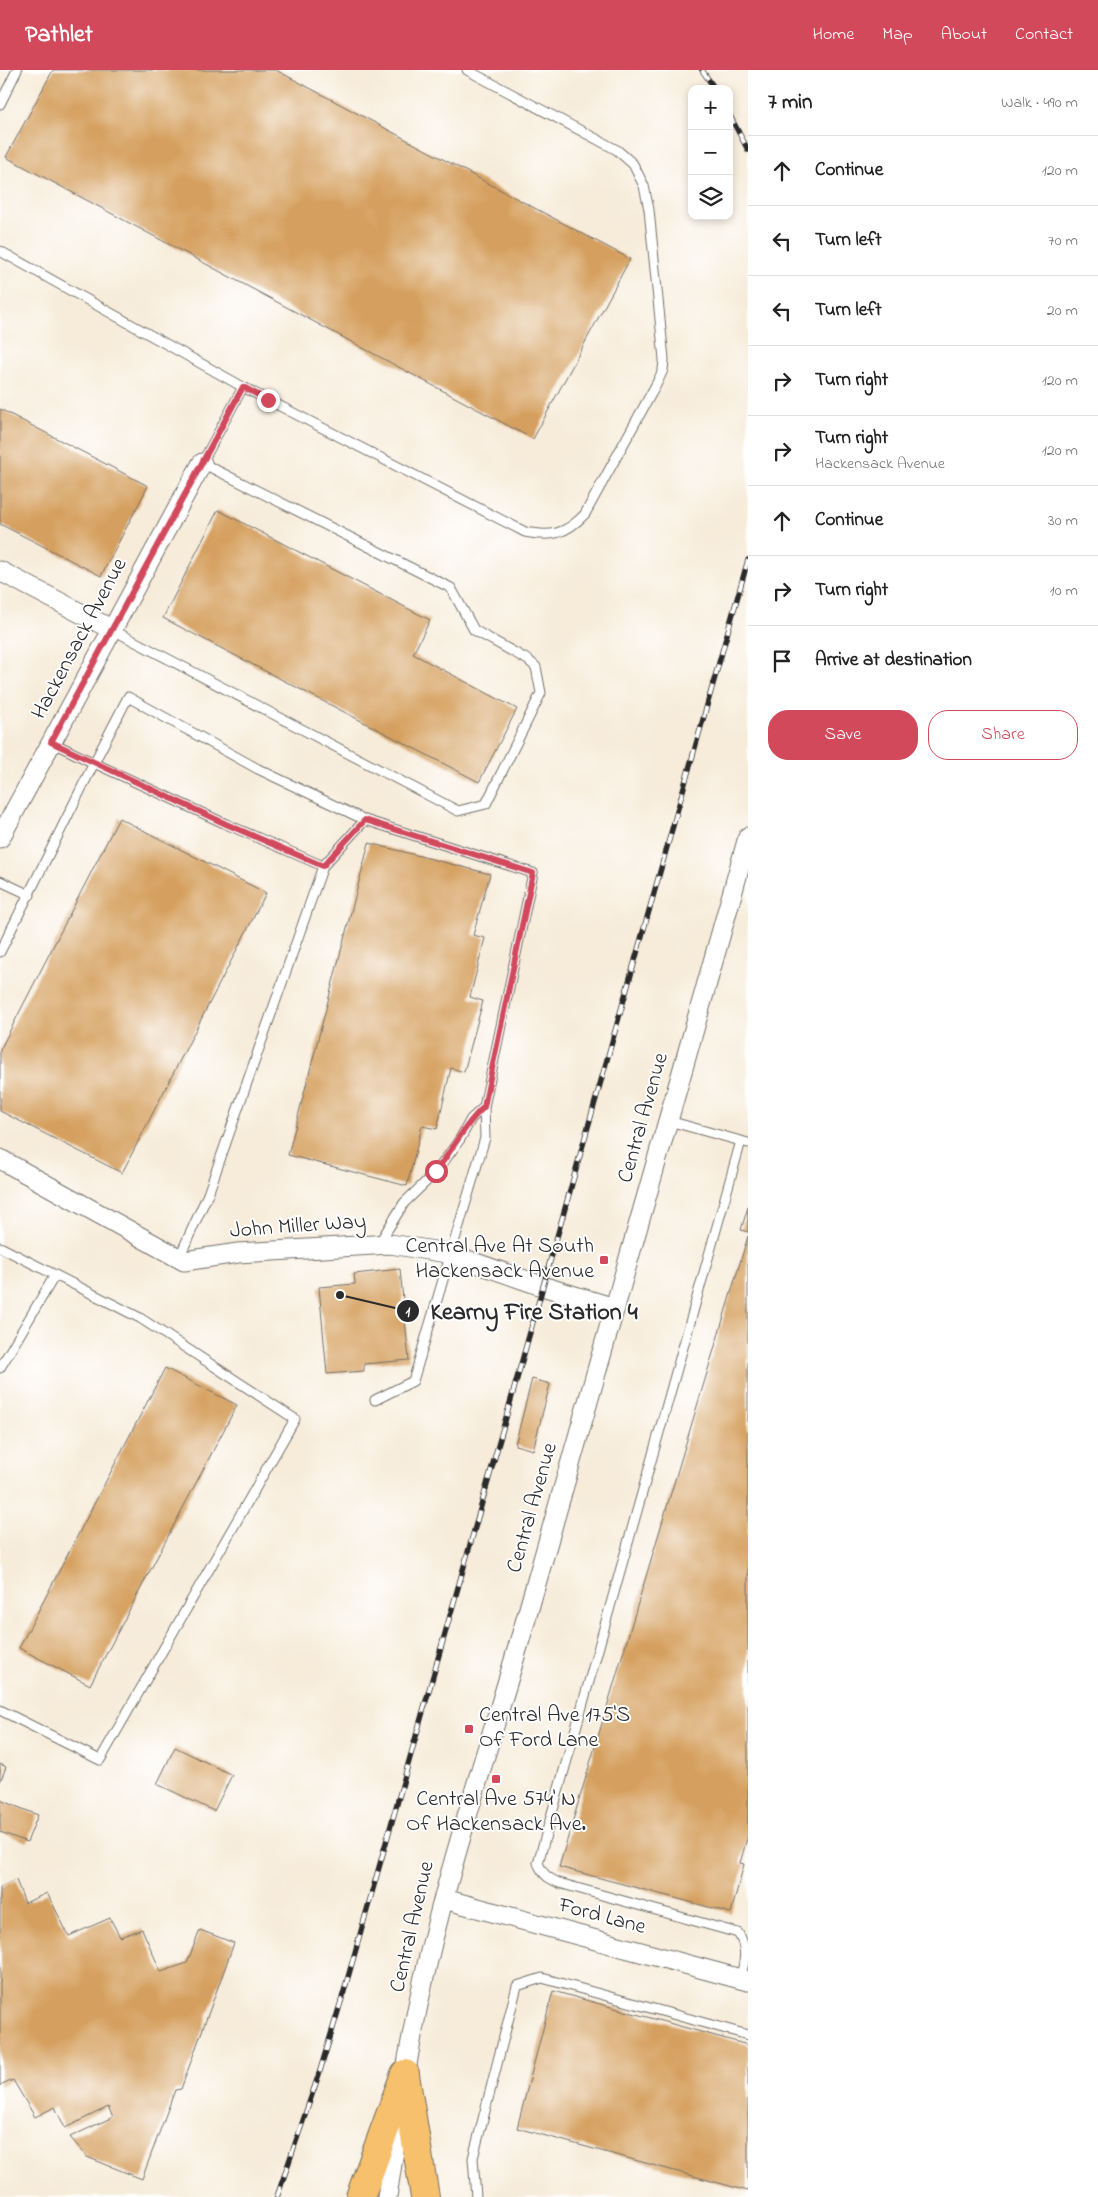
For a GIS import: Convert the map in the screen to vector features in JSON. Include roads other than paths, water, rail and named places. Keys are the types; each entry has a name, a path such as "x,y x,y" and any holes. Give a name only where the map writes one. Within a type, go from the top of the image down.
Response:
{"highway":[{"path":"360,2197 405,2074"},
{"path":"405,2074 425,2197"}],"street":[{"name":"Hackensack Avenue","path":"3,825 51,742 202,463"},
{"path":"0,571 111,629"},
{"name":"Central Avenue","path":"387,2197 405,2074 428,1961 459,1841 510,1676 669,1121 748,837"},
{"name":"John Miller Way","path":"0,1159 184,1261 238,1253 390,1244 452,1254 542,1286 615,1308"},
{"name":"Ford Lane","path":"444,1899 744,1980"}],"lane":[{"path":"0,104 17,70"},
{"path":"0,251 243,387 525,532 546,536 561,532 574,526 585,514 663,370 660,318 649,210 644,186 633,164 617,150 467,70"},
{"path":"111,629 458,812 486,804 541,693 536,667 528,660 474,630 451,588 202,463 243,387"},
{"path":"0,952 128,697 258,769 365,820 533,873 484,1107 485,1138 452,1254 413,1381 375,1400"},
{"path":"51,742 226,824 323,866"},
{"path":"179,1258 208,1194 323,866 365,820"},
{"path":"0,881 30,895"},
{"path":"378,1245 404,1203 436,1171 460,1139 471,1119 484,1107"},
{"path":"669,1121 744,1142 538,1863 542,1873 548,1879 559,1883 738,1933 744,1940 747,1954 744,1980"},
{"path":"0,1247 140,1318 295,1419 100,1760 0,1710"},
{"path":"0,1368 55,1275"},
{"path":"476,2197 473,2158 517,1986 542,1978 748,2035"}],"railway":[{"path":"702,70 712,85"},
{"path":"733,122 748,150"},
{"path":"277,2197 319,2074 343,1995 748,560"}],"place":[{"name":"Central Ave At South Hackensack Avenue","path":"604,1260"},
{"name":"Kearny Fire Station 4","path":"340,1295"},
{"name":"Central Ave 175'S Of Ford Lane","path":"469,1729"},
{"name":"Central Ave 574' N Of Hackensack Ave.","path":"496,1779"}]}
